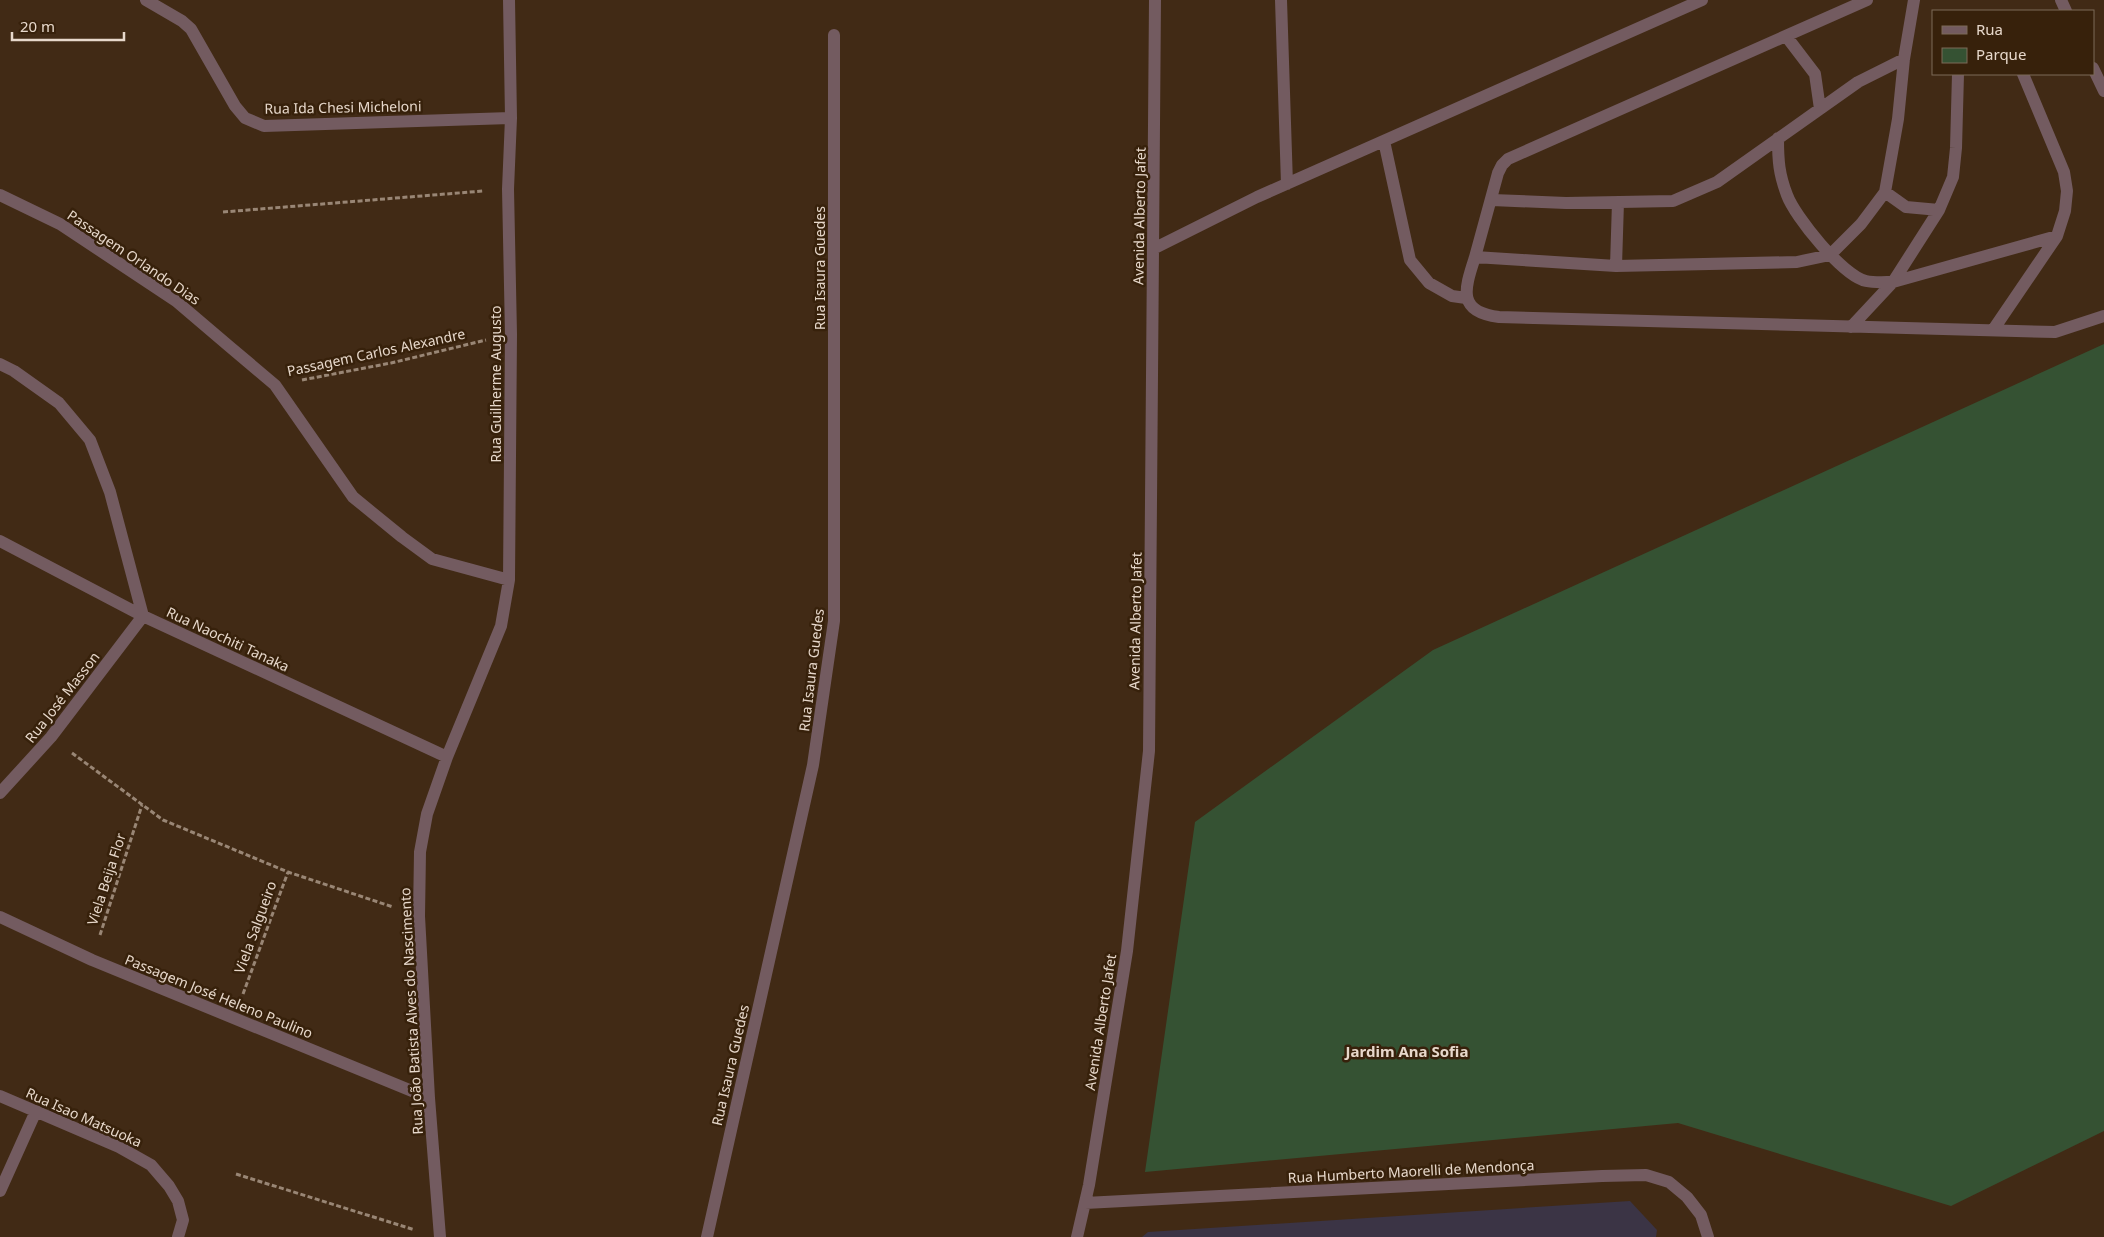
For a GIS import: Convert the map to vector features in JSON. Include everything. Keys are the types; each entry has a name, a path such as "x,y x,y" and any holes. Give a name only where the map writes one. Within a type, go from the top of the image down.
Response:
{"street":[{"name":"Rua Ida Chesi Micheloni","path":"146,0 182,21 191,29 235,106 245,118 264,126 511,118"},
{"name":"Rua Guilherme Augusto","path":"447,757 502,626 509,580 511,334 508,189 511,118 509,0"},
{"name":"Avenida Alberto Jafet","path":"1077,1237 1085,1203 1127,951 1148,751 1155,0"},
{"path":"1281,0 1287,184"},
{"path":"1153,250 1287,184 1702,0"},
{"path":"1867,0 1508,159 1498,173 1492,200 1466,286 1466,298 1472,308 1484,316 1499,317 2055,332 2104,316"},
{"path":"1475,257 1616,266 1798,262 1830,255 1861,224 1885,192 1898,119 1904,59 1914,0"},
{"name":"Rua Isaura Guedes","path":"707,1237 813,766 834,621 834,35"},
{"path":"1786,36 1815,74 1820,108"},
{"path":"1492,200 1566,203 1673,201 1696,193 1717,182 1858,82 1904,59"},
{"path":"2094,70 2104,91"},
{"path":"1851,327 1893,282 1939,210 1954,168 1958,75"},
{"path":"1993,330 2058,236 2065,211 2067,192 2064,172 2024,75"},
{"path":"1778,138 1778,166 1788,198 1807,229 1830,255 1849,272 1865,281 1893,282 2058,236"},
{"path":"1384,141 1410,260 1429,283 1452,296 1466,298"},
{"path":"1885,192 1906,207 1939,210"},
{"name":"Passagem Orlando Dias","path":"0,195 60,224 176,302 275,385 353,497 432,559 509,580"},
{"path":"1616,266 1618,202"},
{"path":"0,364 14,371 59,403 90,440 110,492 143,616"},
{"name":"Rua Naochiti Tanaka","path":"0,541 143,616 447,757"},
{"name":"Rua José Masson","path":"0,792 51,737 143,616"},
{"name":"Rua João Batista Alves do Nascimento","path":"440,1237 429,1098 419,916 420,852 427,814 447,757"},
{"name":"Passagem José Heleno Paulino","path":"0,917 92,960 429,1098"},
{"name":"Rua Isao Matsuoka","path":"0,1096 119,1147 150,1165 169,1186 178,1201 183,1220 178,1237"},
{"path":"0,1191 36,1111"},
{"name":"Rua Humberto Maorelli de Mendonça","path":"1085,1203 1646,1175 1669,1182 1688,1197 1701,1215 1708,1237"}],"path":[{"path":"223,212 508,189"},
{"name":"Passagem Carlos Alexandre","path":"275,385 391,363 511,334"},
{"path":"51,737 163,820 288,872 419,916"},
{"name":"Viela Beija Flor","path":"92,960 142,804"},
{"name":"Viela Salgueiro","path":"234,1018 288,872"},
{"path":"236,1174 418,1231"}],"shaded area":[{"path":"1630,1201 1657,1230 1656,1237 1142,1237 1148,1232"}],"green space":[{"path":"2104,344 2104,1131 1951,1206 1678,1123 1145,1172 1195,822 1433,650"}],"district":[{"name":"Jardim Ana Sofia","path":"1407,1051"}]}
